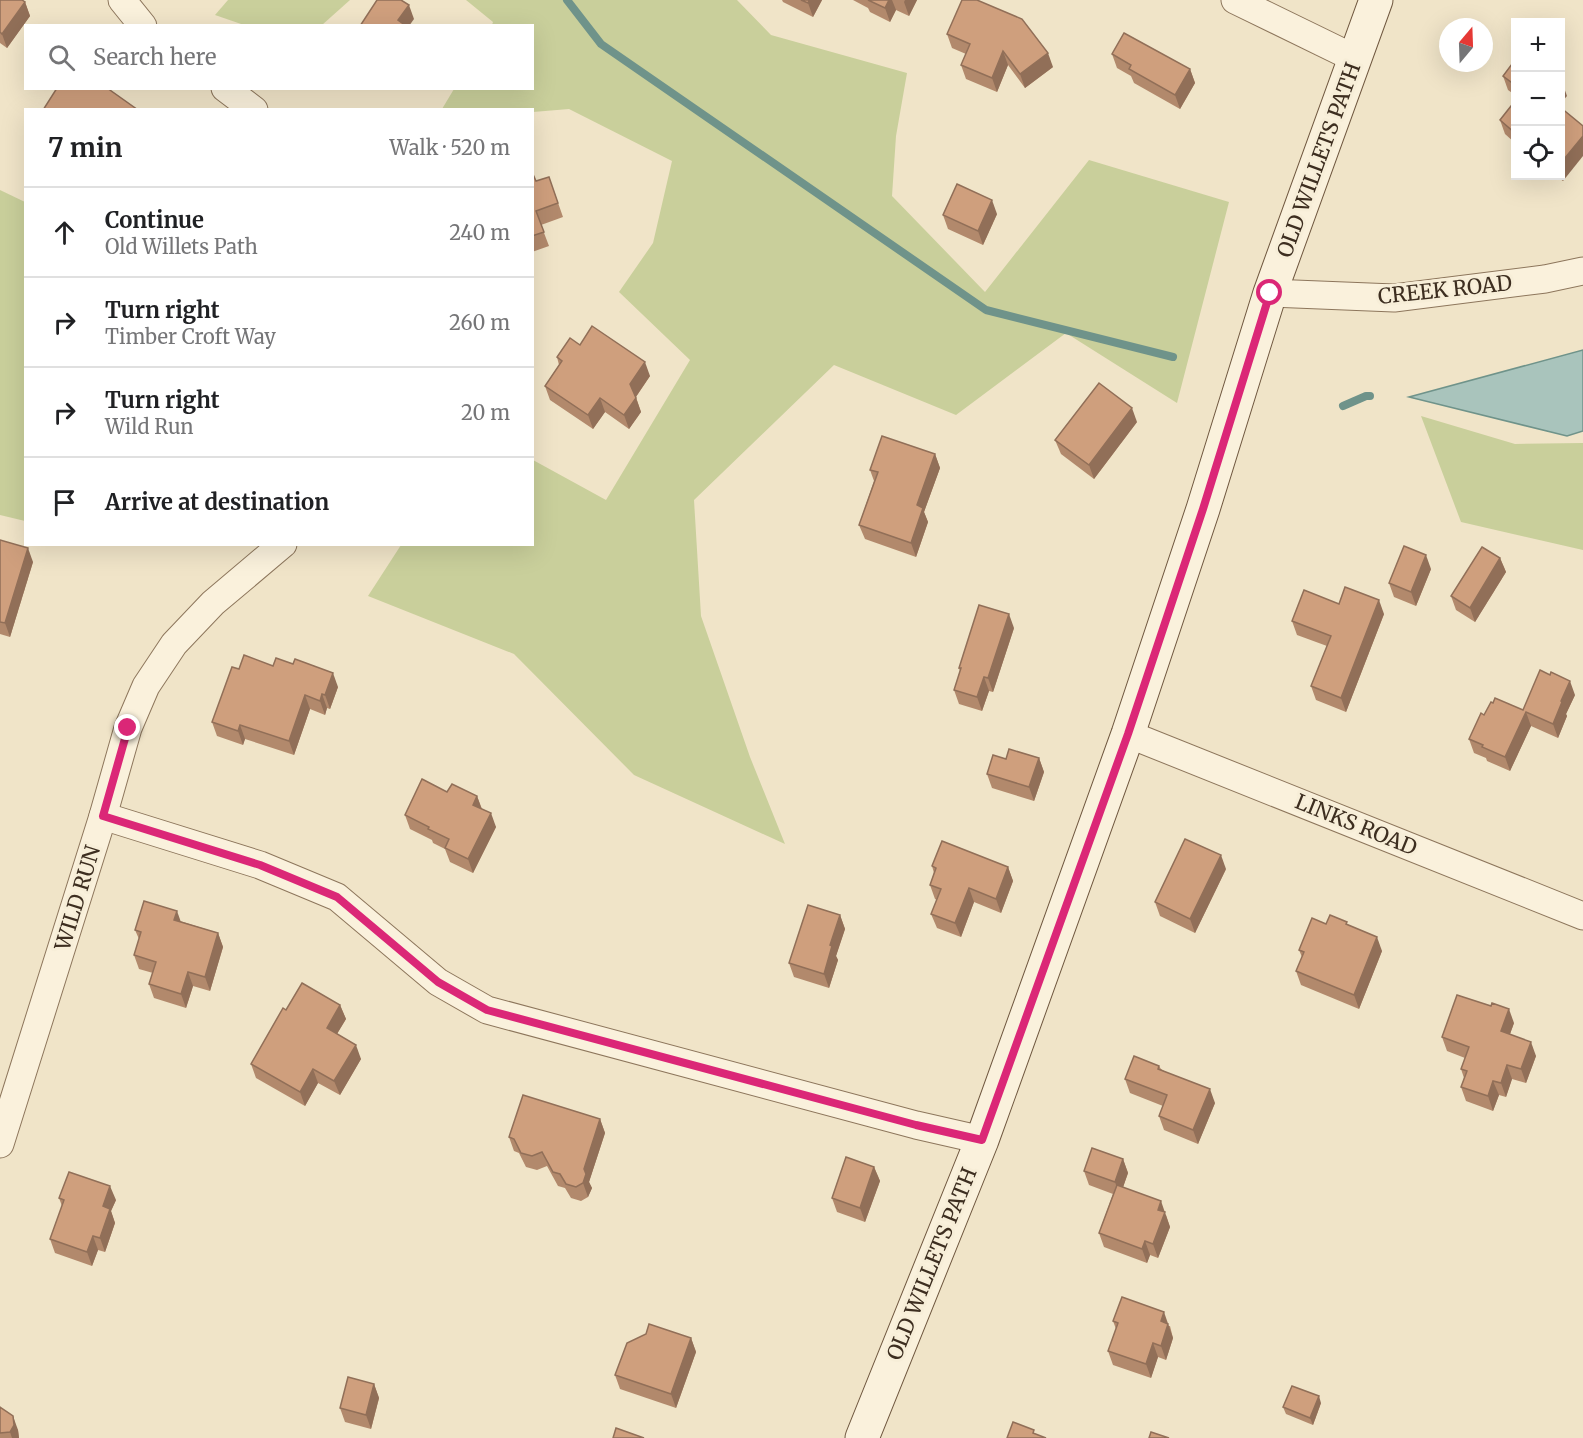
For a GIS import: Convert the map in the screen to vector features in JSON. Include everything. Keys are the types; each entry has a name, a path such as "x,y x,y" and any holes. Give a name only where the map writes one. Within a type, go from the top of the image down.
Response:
{"main road":[{"name":"OLD WILLETS PATH","path":"862,1438 982,1140 1128,734 1203,509 1270,293 1376,0"}],"street":[{"path":"122,0 141,24"},
{"path":"1235,0 1356,59"},
{"path":"228,90 251,108"},
{"name":"CREEK ROAD","path":"1270,293 1394,298 1583,272"},
{"name":"WILD RUN","path":"0,1144 103,816 128,728 146,686 174,644 213,603 281,546"},
{"name":"LINKS ROAD","path":"1128,734 1583,916"},
{"path":"103,816 260,865 337,897 438,982 487,1010 916,1125 982,1140"}],"green space":[{"path":"228,0 350,0 323,24 241,24 215,15"},
{"path":"466,0 737,0 771,35 907,73 896,136 892,196 985,292 1089,160 1229,202 1177,403 1066,333 956,415 834,365 694,500 701,616 750,757 785,844 634,775 514,654 368,596 400,546 534,546 534,461 606,500 690,360 619,292 653,243 672,161 569,109 534,112 534,108 443,108 453,90 534,90 534,24 492,24 493,22"},
{"path":"0,190 24,202 24,521 0,515"},
{"path":"1421,416 1515,444 1583,443 1583,550 1461,522"}],"water":[{"path":"1583,350 1583,431 1567,436 1409,397"}],"building":[{"path":"0,0 25,2 2,34 0,32"},
{"path":"377,0 401,0 409,5 398,20 403,24 361,24"},
{"path":"868,0 889,0 885,8"},
{"path":"962,0 977,0 1022,19 1048,53 1020,74 1003,51 992,78 961,65 970,44 947,34"},
{"path":"1124,33 1190,69 1175,95 1129,69 1131,65 1112,54"},
{"path":"1511,65 1511,82 1503,76"},
{"path":"56,90 110,90 135,108 44,108"},
{"path":"1511,106 1511,130 1500,120"},
{"path":"1565,111 1583,126 1583,136 1565,158"},
{"path":"534,176 536,181 549,177 558,203 536,211 544,232 534,235"},
{"path":"957,184 992,200 978,231 943,215"},
{"path":"592,326 645,362 630,384 636,398 624,415 600,398 588,415 545,386 562,361 557,357 570,338 580,345"},
{"path":"1099,383 1132,408 1089,465 1055,440"},
{"path":"882,436 935,454 917,505 923,508 911,543 859,525 878,472 870,470"},
{"path":"0,540 28,548 5,623 0,622"},
{"path":"1404,546 1426,555 1411,592 1389,583"},
{"path":"1482,547 1500,558 1470,608 1451,596"},
{"path":"1345,587 1379,600 1341,698 1311,686 1331,636 1292,621 1304,590 1339,604"},
{"path":"979,605 1009,614 988,678 984,677 977,697 954,690"},
{"path":"244,655 273,666 276,658 293,664 295,659 333,673 325,695 322,694 320,701 305,695 289,741 240,725 238,731 212,722 232,667 239,669"},
{"path":"1540,670 1550,675 1551,672 1570,681 1553,724 1526,712 1505,757 1469,739 1481,713 1484,715 1495,698 1523,710"},
{"path":"1009,749 1039,758 1029,787 987,774 993,755 1006,759"},
{"path":"422,779 447,792 452,784 477,796 473,805 491,813 468,859 445,848 449,839 405,815"},
{"path":"1185,839 1221,855 1190,919 1155,902"},
{"path":"942,841 1008,867 996,899 969,888 955,923 931,914 941,889 930,885 936,868 932,866"},
{"path":"144,901 177,911 174,920 218,933 205,977 188,972 181,994 149,984 156,962 134,955 141,932 135,930"},
{"path":"808,905 840,915 824,974 789,963"},
{"path":"1330,915 1377,937 1354,995 1296,971 1304,952 1299,950 1312,918 1326,924"},
{"path":"302,983 340,1005 327,1028 356,1045 334,1081 313,1069 300,1092 251,1064 283,1008 286,1010"},
{"path":"1457,995 1509,1009 1501,1031 1531,1042 1521,1069 1507,1065 1501,1083 1493,1081 1488,1096 1461,1087 1467,1071 1461,1069 1469,1047 1442,1037"},
{"path":"1134,1056 1159,1066 1158,1069 1210,1089 1193,1130 1159,1116 1167,1095 1125,1079"},
{"path":"523,1095 600,1119 584,1169 586,1174 583,1183 576,1187 566,1184 560,1174 553,1172 542,1152 532,1156 521,1153 514,1139 509,1137"},
{"path":"1092,1148 1123,1159 1115,1182 1084,1171"},
{"path":"846,1157 874,1167 860,1208 832,1198"},
{"path":"69,1172 110,1186 103,1206 110,1209 100,1238 93,1236 87,1252 50,1239 64,1200 59,1198"},
{"path":"1117,1185 1161,1201 1158,1210 1165,1212 1153,1244 1145,1241 1142,1249 1099,1233"},
{"path":"1122,1297 1164,1312 1161,1321 1168,1324 1161,1346 1153,1343 1146,1364 1108,1351 1118,1323 1113,1321"},
{"path":"649,1324 691,1338 671,1394 615,1375 627,1343 646,1334"},
{"path":"348,1377 374,1384 366,1415 340,1408"},
{"path":"1292,1386 1319,1396 1310,1418 1283,1407"},
{"path":"0,1407 13,1416 14,1425 10,1432 0,1433"},
{"path":"1013,1422 1034,1430 1033,1433 1046,1438 1007,1438"},
{"path":"616,1428 644,1438 613,1438"},
{"path":"1151,1432 1169,1438 1149,1438"}],"waterway":[{"path":"567,0 601,44 986,310 1173,357"},
{"path":"1343,406 1370,396"}],"route":[{"path":"128,728 103,816 260,865 337,897 438,982 487,1010 916,1125 982,1140 1128,734 1203,509 1270,293"}]}
